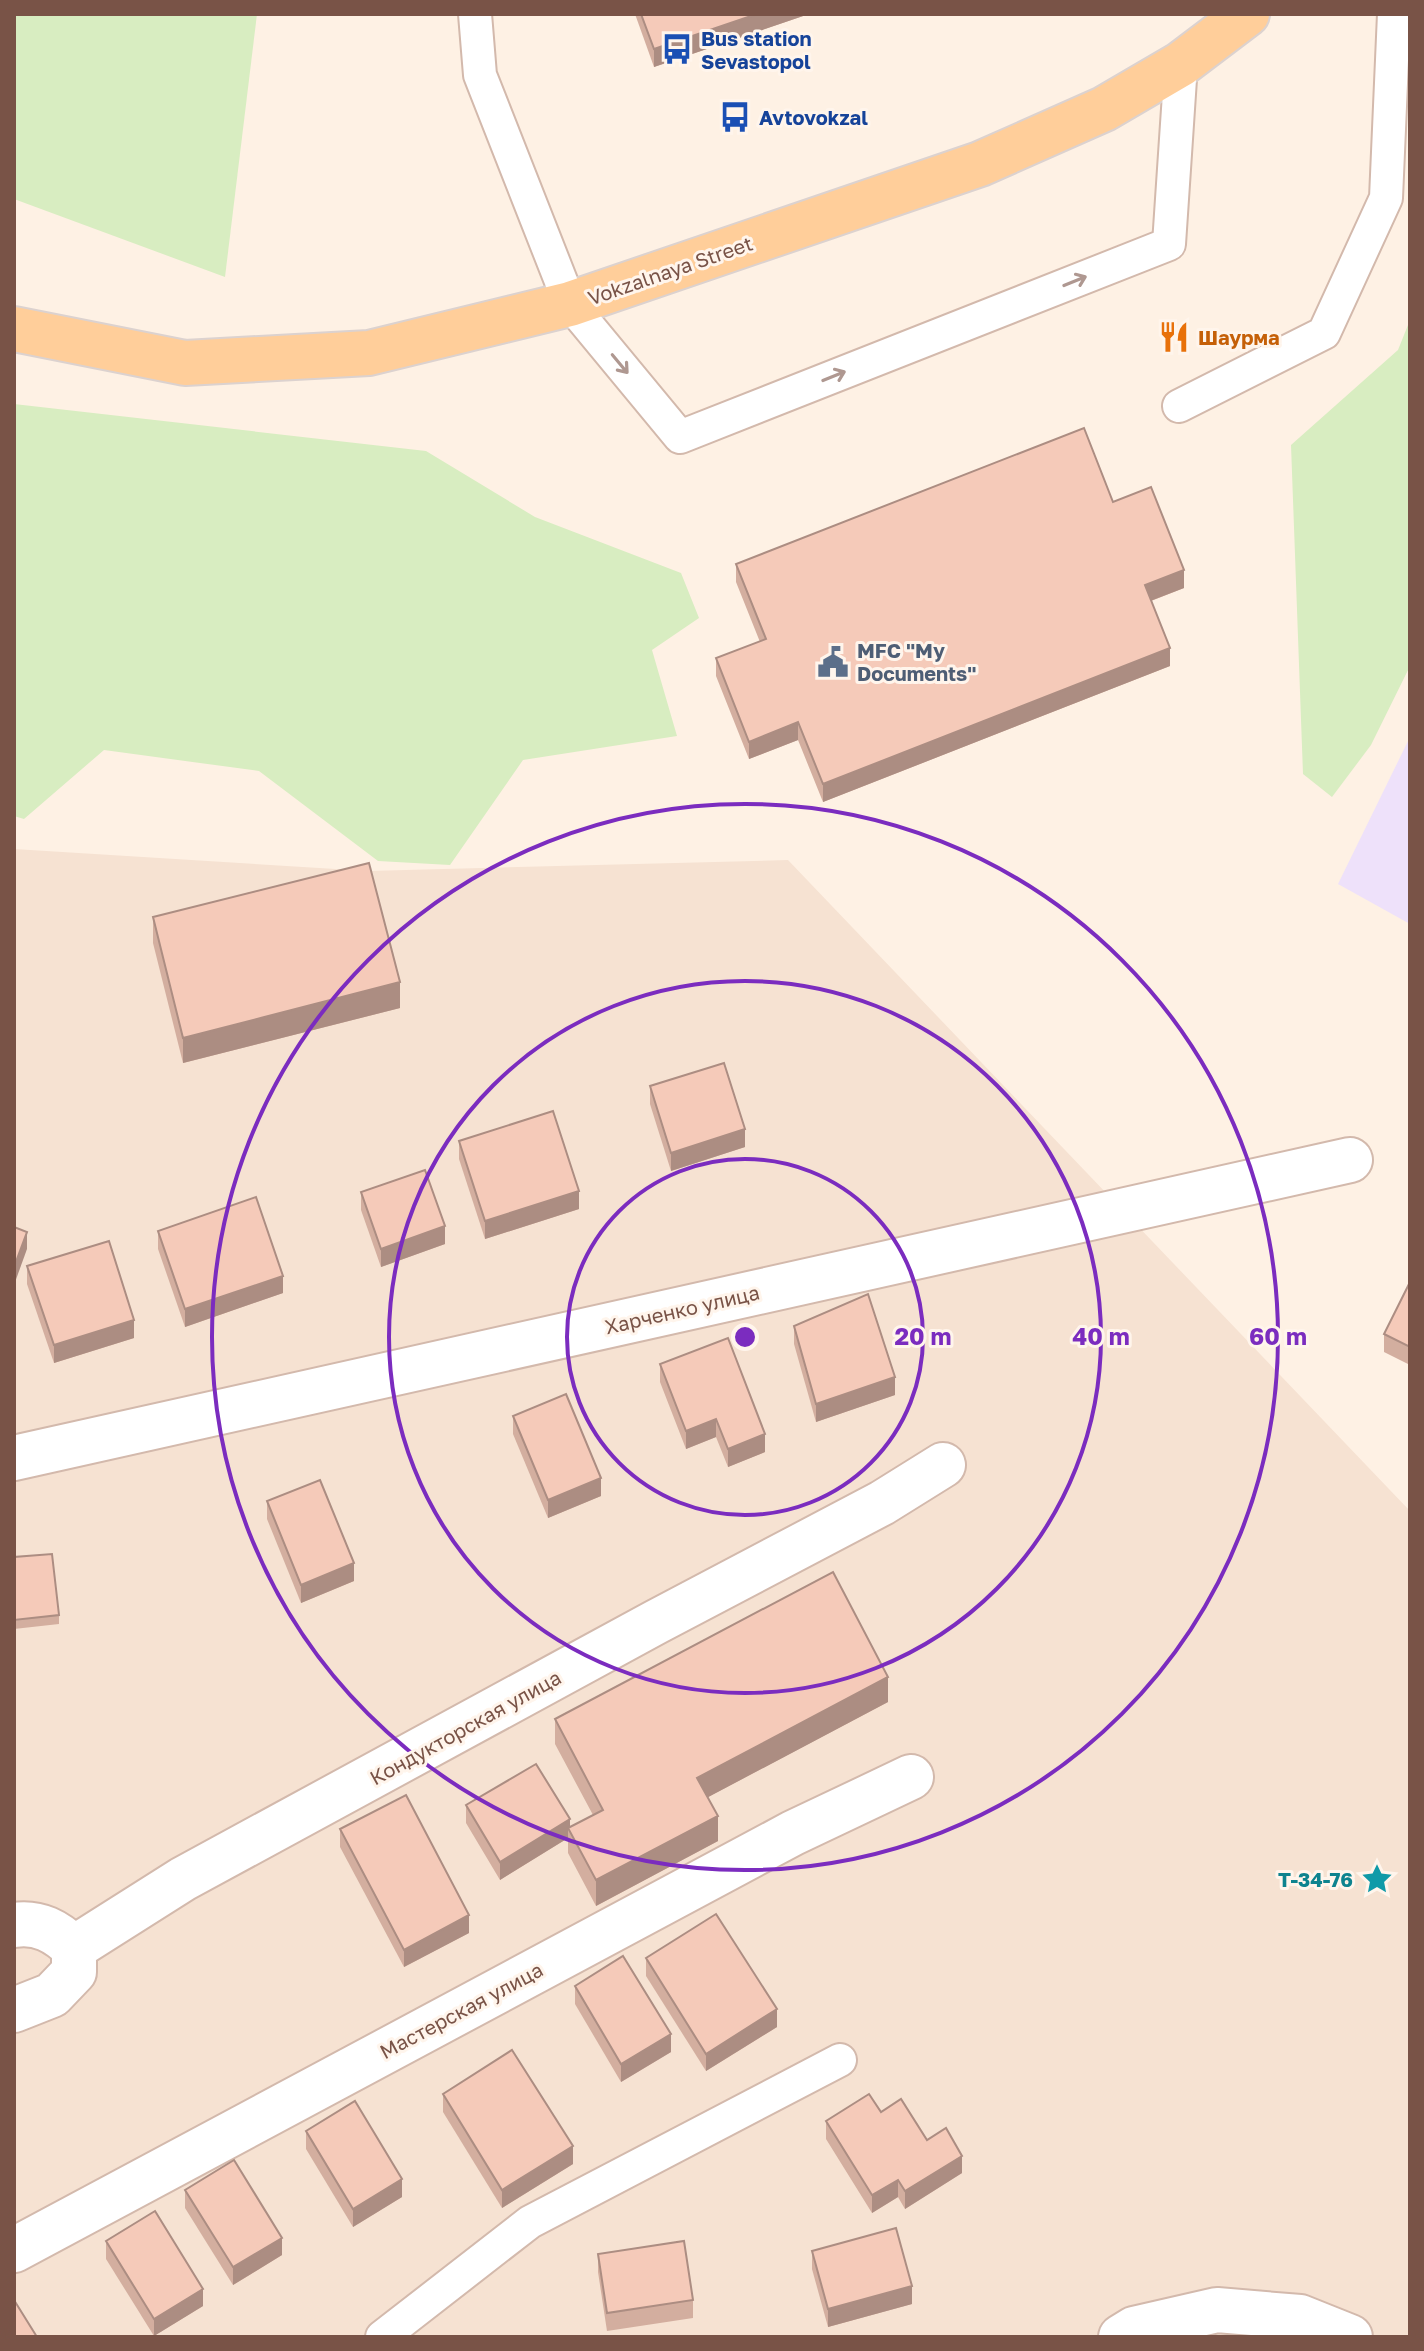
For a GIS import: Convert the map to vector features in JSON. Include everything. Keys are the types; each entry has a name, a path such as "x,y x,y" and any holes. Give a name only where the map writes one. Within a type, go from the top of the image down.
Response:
{"main road":[{"name":"Vokzalnaya Street","path":"26,327 185,363 369,353 570,304 980,164 1104,109 1181,64 1247,14"}],"street":[{"name":"Харченко улица","path":"14,1458 1350,1160"},
{"name":"Кондукторская улица","path":"74,1948 183,1879 882,1503 943,1465"},
{"name":"Мастерская улица","path":"14,2250 793,1833 911,1777"},
{"path":"14,1925 23,1923 55,1931 74,1948 74,1972 52,1995 14,2010"},
{"path":"1121,2337 1134,2329 1217,2310 1300,2317 1350,2337"}],"lane":[{"path":"475,14 480,75 570,304 680,437 1169,244 1181,64"},
{"path":"1179,406 1324,333 1386,198 1394,14"},
{"path":"382,2337 530,2222 840,2060"}],"shaded area":[{"path":"1410,737 1410,924 1338,884"},
{"path":"14,849 368,871 788,860 1410,1511 1410,2337 14,2337"}],"green space":[{"path":"14,14 257,14 225,277 14,199"},
{"path":"1410,320 1410,666 1371,745 1332,797 1303,774 1291,445 1398,350"},
{"path":"14,404 426,451 535,517 681,573 699,618 652,650 677,736 523,760 450,865 378,861 259,771 104,750 24,819 14,816"}],"building":[{"path":"641,14 757,14 654,49"},
{"path":"1084,428 1113,502 1151,487 1184,570 1145,585 1170,648 823,784 798,722 749,742 716,658 766,639 736,564"},
{"path":"369,863 400,982 183,1038 153,917"},
{"path":"724,1063 745,1129 671,1153 650,1086"},
{"path":"553,1111 579,1191 485,1221 459,1141"},
{"path":"425,1170 445,1226 381,1249 361,1192"},
{"path":"256,1197 283,1276 185,1309 158,1231"},
{"path":"14,1227 27,1232 14,1267"},
{"path":"109,1241 134,1320 54,1345 27,1266"},
{"path":"1410,1282 1410,1347 1384,1334"},
{"path":"868,1294 895,1377 816,1404 794,1326"},
{"path":"728,1338 765,1434 728,1449 716,1419 686,1431 660,1364"},
{"path":"566,1394 601,1478 548,1500 513,1416"},
{"path":"320,1480 354,1563 301,1585 267,1501"},
{"path":"52,1554 59,1615 14,1620 14,1557"},
{"path":"833,1572 888,1677 697,1778 718,1816 596,1880 568,1828 603,1810 555,1719"},
{"path":"536,1764 570,1819 500,1862 466,1805"},
{"path":"406,1795 469,1915 404,1950 340,1829"},
{"path":"716,1914 777,2009 706,2054 646,1958"},
{"path":"623,1956 671,2034 621,2064 575,1986"},
{"path":"512,2050 573,2146 502,2190 443,2094"},
{"path":"869,2094 881,2112 901,2099 927,2140 946,2128 962,2156 905,2191 898,2180 872,2195 826,2121"},
{"path":"355,2101 402,2179 353,2209 306,2131"},
{"path":"234,2160 282,2238 233,2267 185,2190"},
{"path":"155,2211 203,2289 154,2319 106,2241"},
{"path":"896,2228 912,2286 828,2309 812,2251"},
{"path":"684,2241 693,2300 607,2313 598,2254"},
{"path":"14,2300 37,2337 14,2337"}],"place":[{"name":"Bus station Sevastopol","path":"677,49"},
{"name":"Avtovokzal","path":"735,117"},
{"name":"Шаурма","path":"1174,337"},
{"name":"MFC \"My Documents\"","path":"833,662"},
{"name":"Т-34-76","path":"1377,1879"}]}
